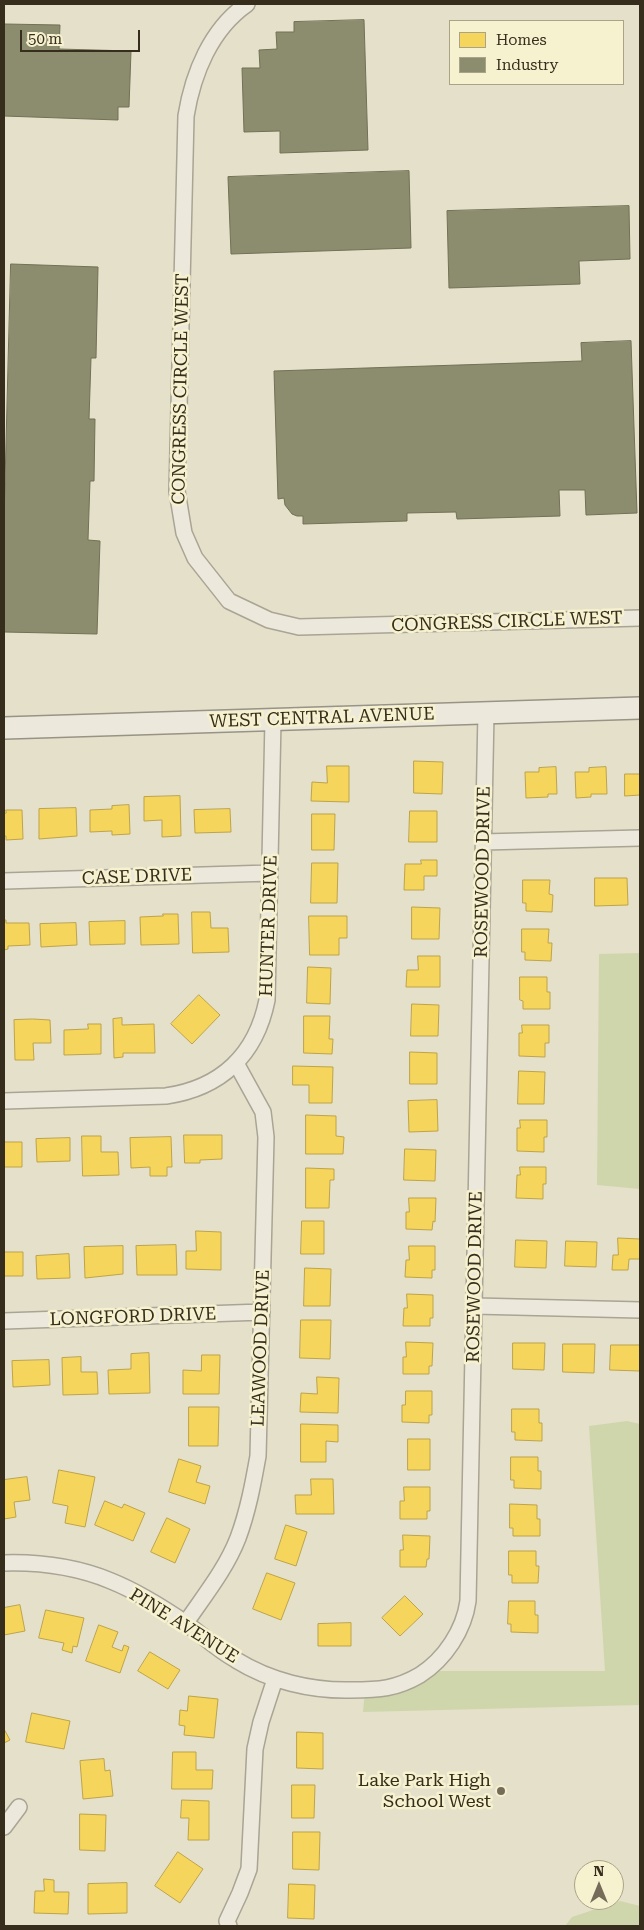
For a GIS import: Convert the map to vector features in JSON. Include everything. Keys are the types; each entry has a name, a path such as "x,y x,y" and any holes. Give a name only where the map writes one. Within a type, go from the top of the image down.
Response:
{"street":[{"name":"CONGRESS CIRCLE WEST","path":"247,4 239,10 214,38 195,76 186,116 177,491 184,533 195,558 229,601 269,620 299,627 640,618"},
{"name":"WEST CENTRAL AVENUE","path":"4,728 640,708"},
{"name":"ROSEWOOD DRIVE","path":"275,1679 316,1689 378,1690 405,1684 426,1671 447,1650 459,1630 467,1611 475,1306 486,713"},
{"name":"HUNTER DRIVE","path":"4,1102 166,1096 198,1089 224,1073 236,1062 256,1036 267,1000 273,720"},
{"path":"483,842 640,838"},
{"name":"CASE DRIVE","path":"4,881 270,874"},
{"name":"LEAWOOD DRIVE","path":"186,1624 218,1575 237,1540 251,1497 258,1456 266,1137 263,1112 236,1062"},
{"path":"475,1306 640,1310"},
{"name":"LONGFORD DRIVE","path":"4,1321 262,1312"},
{"name":"PINE AVENUE","path":"4,1563 43,1564 81,1571 112,1582 186,1624 236,1661 275,1679"},
{"path":"225,1925 249,1869 255,1749 261,1722 275,1679"},
{"path":"4,1827 19,1807"}],"green space":[{"path":"640,953 640,1189 597,1185 599,954"},
{"path":"627,1421 640,1424 640,1705 363,1712 365,1690 426,1671 605,1671 589,1426"},
{"path":"624,1902 640,1906 640,1926 565,1926 572,1917 593,1910 624,1910"}],"building: Homes":[{"path":"414,761 443,762 442,794 414,793"},
{"path":"327,766 349,766 349,802 311,801 312,782 327,783"},
{"path":"556,767 557,794 548,794 548,797 526,798 525,772 539,772 539,768"},
{"path":"606,767 607,794 591,794 591,797 576,798 575,772 589,772 589,768"},
{"path":"625,774 640,774 640,795 625,796"},
{"path":"180,796 181,836 162,837 162,820 144,821 144,797"},
{"path":"129,805 130,834 112,835 112,831 90,832 90,810 112,809 112,806"},
{"path":"76,808 77,836 39,839 39,809"},
{"path":"230,809 231,832 195,833 194,810"},
{"path":"6,810 22,810 23,839 6,840 6,836 4,836 4,814"},
{"path":"410,811 437,811 437,842 409,842"},
{"path":"312,814 335,814 334,850 312,850"},
{"path":"421,860 437,860 437,876 424,876 424,890 404,890 405,864 421,864"},
{"path":"312,863 338,863 337,903 311,903"},
{"path":"595,878 627,878 628,905 595,906"},
{"path":"523,880 550,880 549,894 553,895 552,912 526,911 526,903 523,903"},
{"path":"412,907 440,908 439,939 412,939"},
{"path":"192,912 210,912 211,928 228,928 229,952 193,953"},
{"path":"163,914 178,914 179,944 141,945 140,917 163,916"},
{"path":"309,916 347,916 347,938 339,938 339,955 310,955"},
{"path":"4,920 6,920 6,923 29,923 30,945 8,946 8,949 4,950"},
{"path":"125,921 125,944 90,945 89,922"},
{"path":"76,923 77,945 41,947 40,924"},
{"path":"522,929 549,929 548,943 552,943 551,961 525,960 525,952 522,952"},
{"path":"418,956 440,956 440,987 406,987 407,970 418,970"},
{"path":"308,967 331,968 330,1004 307,1003"},
{"path":"520,977 547,977 547,992 550,992 550,1009 523,1009 523,1001 520,1000"},
{"path":"199,995 220,1015 192,1044 171,1024"},
{"path":"412,1004 439,1005 438,1036 411,1036"},
{"path":"304,1016 330,1016 329,1039 333,1039 332,1054 304,1053"},
{"path":"122,1018 122,1025 154,1024 155,1053 123,1053 123,1057 114,1058 113,1019"},
{"path":"14,1020 50,1020 51,1043 33,1043 34,1060 15,1060"},
{"path":"88,1024 101,1024 101,1054 64,1055 64,1030 88,1029"},
{"path":"522,1025 549,1025 549,1043 545,1043 545,1057 519,1056 519,1033 522,1033"},
{"path":"410,1052 437,1053 437,1084 410,1084"},
{"path":"293,1066 333,1067 332,1103 309,1103 309,1085 293,1085"},
{"path":"519,1071 545,1072 544,1104 518,1104"},
{"path":"437,1100 438,1131 409,1132 408,1101"},
{"path":"306,1115 336,1116 336,1136 344,1137 343,1154 306,1154"},
{"path":"520,1120 547,1120 547,1137 544,1137 544,1152 517,1151 517,1128 520,1128"},
{"path":"184,1135 222,1135 222,1159 200,1160 200,1163 185,1163"},
{"path":"82,1136 101,1136 101,1152 118,1152 119,1175 83,1176"},
{"path":"171,1137 172,1167 167,1167 167,1176 150,1176 150,1167 131,1168 130,1138"},
{"path":"70,1138 70,1161 37,1162 36,1139"},
{"path":"4,1142 22,1142 22,1167 4,1167"},
{"path":"405,1149 436,1150 435,1181 404,1180"},
{"path":"520,1167 546,1167 546,1184 543,1184 543,1199 516,1198 517,1175 520,1175"},
{"path":"306,1168 334,1169 334,1180 330,1180 329,1208 306,1208"},
{"path":"409,1198 436,1198 435,1222 433,1221 432,1230 406,1229 406,1212 409,1212"},
{"path":"302,1221 324,1221 324,1254 301,1254"},
{"path":"196,1231 221,1232 221,1270 186,1269 186,1251 196,1251"},
{"path":"618,1238 640,1239 640,1259 629,1259 628,1270 612,1270 613,1255 618,1255"},
{"path":"516,1240 547,1241 546,1268 515,1267"},
{"path":"566,1241 597,1242 596,1267 565,1266"},
{"path":"176,1245 177,1275 137,1275 136,1246"},
{"path":"123,1246 123,1274 85,1278 84,1247"},
{"path":"409,1246 435,1246 435,1270 432,1270 432,1278 405,1277 406,1260 409,1260"},
{"path":"4,1252 23,1252 23,1276 4,1276"},
{"path":"69,1254 70,1278 37,1279 36,1256"},
{"path":"305,1268 331,1269 330,1306 304,1306"},
{"path":"407,1294 433,1295 433,1318 430,1318 430,1326 403,1326 404,1308 407,1308"},
{"path":"301,1320 331,1320 330,1359 300,1358"},
{"path":"406,1342 433,1343 432,1366 429,1366 429,1374 403,1374 403,1357 406,1357"},
{"path":"513,1343 545,1343 544,1370 513,1369"},
{"path":"563,1344 595,1344 594,1373 563,1372"},
{"path":"611,1345 640,1345 640,1371 610,1370"},
{"path":"149,1353 150,1393 109,1394 108,1370 131,1369 131,1354"},
{"path":"202,1355 220,1355 219,1394 183,1394 183,1370 201,1371"},
{"path":"81,1357 81,1372 97,1372 98,1394 63,1395 62,1358"},
{"path":"49,1360 50,1385 13,1387 12,1361"},
{"path":"317,1377 339,1378 338,1413 300,1412 301,1393 317,1394"},
{"path":"406,1391 432,1391 432,1415 429,1415 429,1423 402,1422 402,1405 405,1405"},
{"path":"189,1407 219,1407 218,1446 189,1446"},
{"path":"512,1409 539,1409 539,1423 542,1423 542,1441 515,1440 515,1432 512,1432"},
{"path":"301,1424 338,1425 338,1442 326,1441 326,1462 301,1462"},
{"path":"408,1439 430,1439 430,1470 408,1470"},
{"path":"511,1457 538,1457 538,1471 541,1471 541,1489 514,1488 514,1480 511,1480"},
{"path":"179,1459 201,1466 196,1482 210,1486 205,1504 169,1492"},
{"path":"59,1470 95,1477 85,1527 65,1523 68,1506 53,1503"},
{"path":"27,1477 30,1500 14,1502 16,1517 4,1519 4,1480"},
{"path":"311,1479 333,1479 334,1514 296,1514 295,1495 311,1495"},
{"path":"404,1487 430,1487 430,1511 427,1511 427,1519 400,1519 400,1501 404,1501"},
{"path":"105,1501 122,1508 124,1504 145,1513 133,1541 95,1525"},
{"path":"510,1504 537,1505 537,1519 540,1519 540,1536 513,1536 513,1528 510,1528"},
{"path":"167,1518 190,1529 175,1563 151,1552"},
{"path":"286,1525 307,1532 296,1566 275,1559"},
{"path":"403,1535 430,1536 429,1559 427,1559 426,1567 400,1567 400,1550 403,1550"},
{"path":"509,1551 536,1551 536,1566 539,1566 538,1583 512,1583 512,1575 509,1575"},
{"path":"267,1573 295,1583 281,1620 253,1609"},
{"path":"405,1596 423,1614 400,1636 382,1618"},
{"path":"509,1601 535,1601 535,1615 538,1615 538,1633 511,1632 511,1624 508,1624"},
{"path":"20,1605 25,1631 4,1635 4,1608"},
{"path":"46,1610 84,1618 77,1647 73,1646 72,1653 62,1650 64,1643 39,1638"},
{"path":"351,1623 351,1646 318,1646 318,1624"},
{"path":"99,1625 118,1632 112,1647 122,1651 124,1645 129,1647 120,1673 86,1661"},
{"path":"150,1652 180,1670 168,1689 138,1671"},
{"path":"189,1696 218,1699 214,1738 184,1735 185,1726 179,1725 180,1710 187,1711"},
{"path":"32,1713 70,1721 64,1749 26,1742"},
{"path":"4,1729 10,1740 4,1743"},
{"path":"297,1732 323,1733 323,1769 297,1768"},
{"path":"173,1752 196,1752 196,1770 213,1770 212,1789 172,1789"},
{"path":"104,1759 105,1771 110,1770 113,1796 83,1799 80,1761"},
{"path":"292,1785 315,1785 314,1818 292,1818"},
{"path":"182,1800 209,1801 209,1840 188,1840 189,1818 181,1818"},
{"path":"80,1814 106,1815 105,1851 80,1850"},
{"path":"293,1832 320,1832 319,1870 293,1869"},
{"path":"178,1852 203,1869 180,1903 155,1886"},
{"path":"44,1879 54,1880 54,1892 69,1892 68,1914 34,1913 35,1891 44,1891"},
{"path":"127,1883 127,1913 88,1914 88,1884"},
{"path":"289,1884 315,1885 314,1919 288,1918"}],"building: Industry":[{"path":"364,20 368,150 280,153 280,131 244,132 242,68 260,68 259,50 277,49 276,32 294,32 294,22"},
{"path":"4,24 60,25 59,49 131,51 129,107 118,107 118,120 4,116"},
{"path":"409,171 411,248 231,254 228,177"},
{"path":"629,206 630,259 579,261 580,284 449,288 447,211"},
{"path":"11,264 98,267 96,358 91,358 89,419 95,419 94,481 90,481 88,540 100,541 97,634 4,632 4,521"},
{"path":"631,341 637,513 586,515 585,490 559,490 560,516 457,519 456,512 407,513 407,521 303,524 303,516 292,514 285,505 284,498 278,499 274,371 582,361 581,343"}],"place":[{"name":"Lake Park High School West","path":"501,1791"}]}
